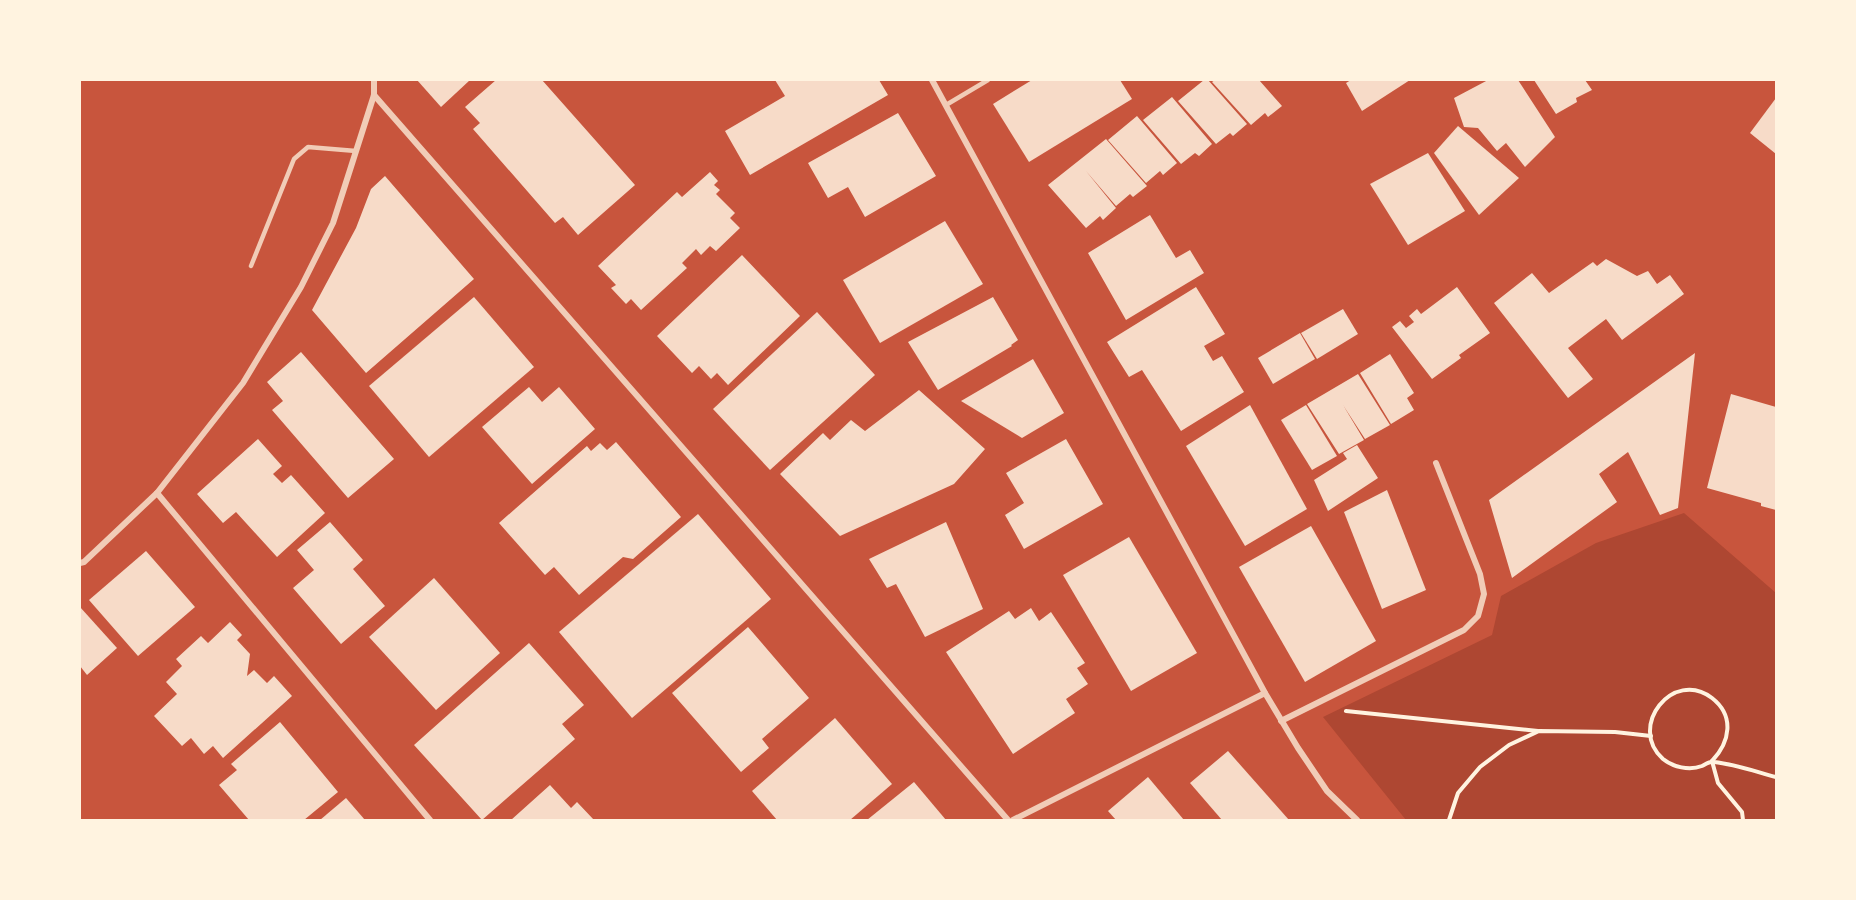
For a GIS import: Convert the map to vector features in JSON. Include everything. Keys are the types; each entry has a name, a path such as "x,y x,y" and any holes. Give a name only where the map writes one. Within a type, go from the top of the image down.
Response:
{"street":[{"path":"80,563 84,562 157,493 243,383 301,286 333,223 374,95 374,80"},
{"path":"932,80 1281,721 1327,791 1357,820"},
{"path":"374,95 1008,820"},
{"path":"1281,721 1464,630 1479,616 1484,594 1480,574 1436,463"},
{"path":"157,493 430,820"},
{"path":"1013,820 1265,693"}],"lane":[{"path":"946,105 988,80"},
{"path":"251,266 294,159 308,147 356,151"}],"path":[{"path":"1685,690 1697,691 1709,696 1719,704 1728,728 1726,741 1712,761 1700,767 1687,768 1663,759 1654,748 1650,723 1654,711 1662,701 1672,694 1685,690"},
{"path":"1338,710 1539,731 1616,732 1651,736"},
{"path":"1449,820 1458,794 1480,767 1509,745 1539,731"},
{"path":"1712,761 1776,777"},
{"path":"1712,761 1718,783 1742,812 1743,820"}],"shaded area":[{"path":"1684,513 1776,593 1776,820 1406,820 1323,717 1492,635 1501,596 1596,543"}],"building":[{"path":"417,80 470,80 441,107"},
{"path":"496,80 542,80 635,185 578,235 563,217 555,223 473,129 480,123 465,107"},
{"path":"775,80 879,80 888,95 750,175 725,131 785,96"},
{"path":"1032,80 1120,80 1132,99 1029,162 993,104"},
{"path":"1204,80 1208,80 1247,124 1233,136 1230,133 1216,144 1178,101"},
{"path":"1215,80 1259,80 1282,106 1268,117 1265,113 1251,125 1212,82"},
{"path":"1351,80 1410,80 1362,111 1346,83"},
{"path":"1488,80 1518,80 1555,137 1525,167 1506,143 1497,151 1478,128 1464,127 1454,98"},
{"path":"1534,80 1585,80 1592,90 1576,98 1577,102 1556,114"},
{"path":"1172,97 1212,144 1199,156 1195,153 1181,164 1143,120"},
{"path":"1776,98 1776,154 1750,133"},
{"path":"898,113 936,176 865,217 848,187 828,198 808,163"},
{"path":"1137,116 1177,163 1163,175 1160,171 1146,183 1108,140"},
{"path":"1458,126 1519,178 1479,215 1434,153"},
{"path":"1106,139 1147,186 1133,197 1130,194 1116,206 1086,171 1116,208 1103,220 1100,216 1086,228 1048,185"},
{"path":"1428,153 1465,211 1408,245 1370,184"},
{"path":"710,172 718,181 714,185 720,190 716,194 735,213 730,218 740,228 716,251 710,246 701,255 696,249 682,263 687,268 641,310 631,299 626,304 611,288 616,285 598,266 677,192 682,197"},
{"path":"385,176 474,279 366,373 312,310 356,228 371,189"},
{"path":"1150,215 1176,258 1190,250 1204,273 1126,320 1088,253"},
{"path":"945,221 983,284 880,343 843,280"},
{"path":"742,255 800,316 728,385 717,373 711,379 699,366 692,373 657,336"},
{"path":"1606,259 1637,276 1648,271 1657,284 1670,275 1684,294 1622,340 1606,319 1568,348 1593,379 1568,398 1494,303 1532,273 1549,293 1593,262 1597,266"},
{"path":"1196,287 1225,334 1204,346 1213,361 1222,356 1244,392 1181,431 1142,370 1129,377 1107,342"},
{"path":"1457,287 1490,333 1459,355 1461,358 1432,379 1392,327 1400,321 1406,328 1414,322 1409,316 1417,309 1421,314"},
{"path":"474,297 534,367 429,457 369,386"},
{"path":"993,297 1018,340 1012,346 938,390 908,342"},
{"path":"1343,309 1358,334 1317,359 1301,333"},
{"path":"817,312 875,375 770,470 713,409"},
{"path":"1300,333 1315,359 1273,384 1258,358"},
{"path":"301,352 394,459 348,498 272,410 283,401 267,382"},
{"path":"1695,353 1678,508 1660,515 1628,452 1599,474 1617,502 1512,578 1489,500"},
{"path":"1390,354 1414,393 1407,398 1414,410 1391,424 1360,373"},
{"path":"1033,359 1064,413 1022,438 961,401"},
{"path":"1358,374 1390,425 1365,439 1343,405 1364,440 1339,454 1307,404"},
{"path":"529,387 542,402 559,387 595,429 532,484 482,427"},
{"path":"919,390 985,449 954,484 840,536 780,474 823,433 830,440 851,420 865,431"},
{"path":"1731,394 1776,407 1776,510 1761,506 1761,503 1707,488"},
{"path":"1250,405 1307,509 1245,546 1186,446"},
{"path":"1306,405 1337,456 1312,470 1281,420"},
{"path":"258,439 282,466 273,474 282,483 291,475 325,513 277,557 236,512 223,523 197,494"},
{"path":"1066,439 1103,504 1024,549 1005,515 1024,503 1006,473"},
{"path":"616,442 681,517 633,559 623,557 579,595 554,567 545,575 499,523 587,446 591,451 600,443 607,450"},
{"path":"1357,445 1378,478 1328,511 1314,480 1347,459 1343,453"},
{"path":"1387,490 1426,590 1382,609 1344,512"},
{"path":"698,514 771,599 632,718 559,632"},
{"path":"330,522 363,560 353,569 385,606 341,644 293,588 314,570 297,550"},
{"path":"946,522 983,609 925,637 896,584 887,588 869,559"},
{"path":"1311,526 1376,641 1305,682 1239,567"},
{"path":"1129,537 1197,653 1131,691 1063,575"},
{"path":"146,551 195,607 138,656 89,600"},
{"path":"434,578 500,653 436,710 369,637"},
{"path":"80,607 117,648 87,675 80,666"},
{"path":"1031,608 1039,621 1051,612 1085,663 1077,668 1088,684 1066,699 1075,713 1013,754 946,652 1009,611 1015,619"},
{"path":"230,622 242,635 237,640 250,654 247,676 254,670 267,683 274,676 292,696 223,758 213,746 204,754 191,738 182,746 154,716 177,694 166,682 182,666 176,659 201,636 208,643"},
{"path":"748,627 809,698 762,739 769,748 741,772 672,693"},
{"path":"529,643 584,705 562,724 575,739 482,820 414,745"},
{"path":"835,718 892,784 850,820 777,820 752,791"},
{"path":"280,722 338,792 304,820 249,820 219,785 237,770 231,764"},
{"path":"1228,751 1289,820 1222,820 1190,783"},
{"path":"1148,777 1184,820 1116,820 1108,811"},
{"path":"914,782 946,820 867,820"},
{"path":"550,785 571,808 577,802 594,820 511,820"},
{"path":"346,798 365,820 320,820"}]}
